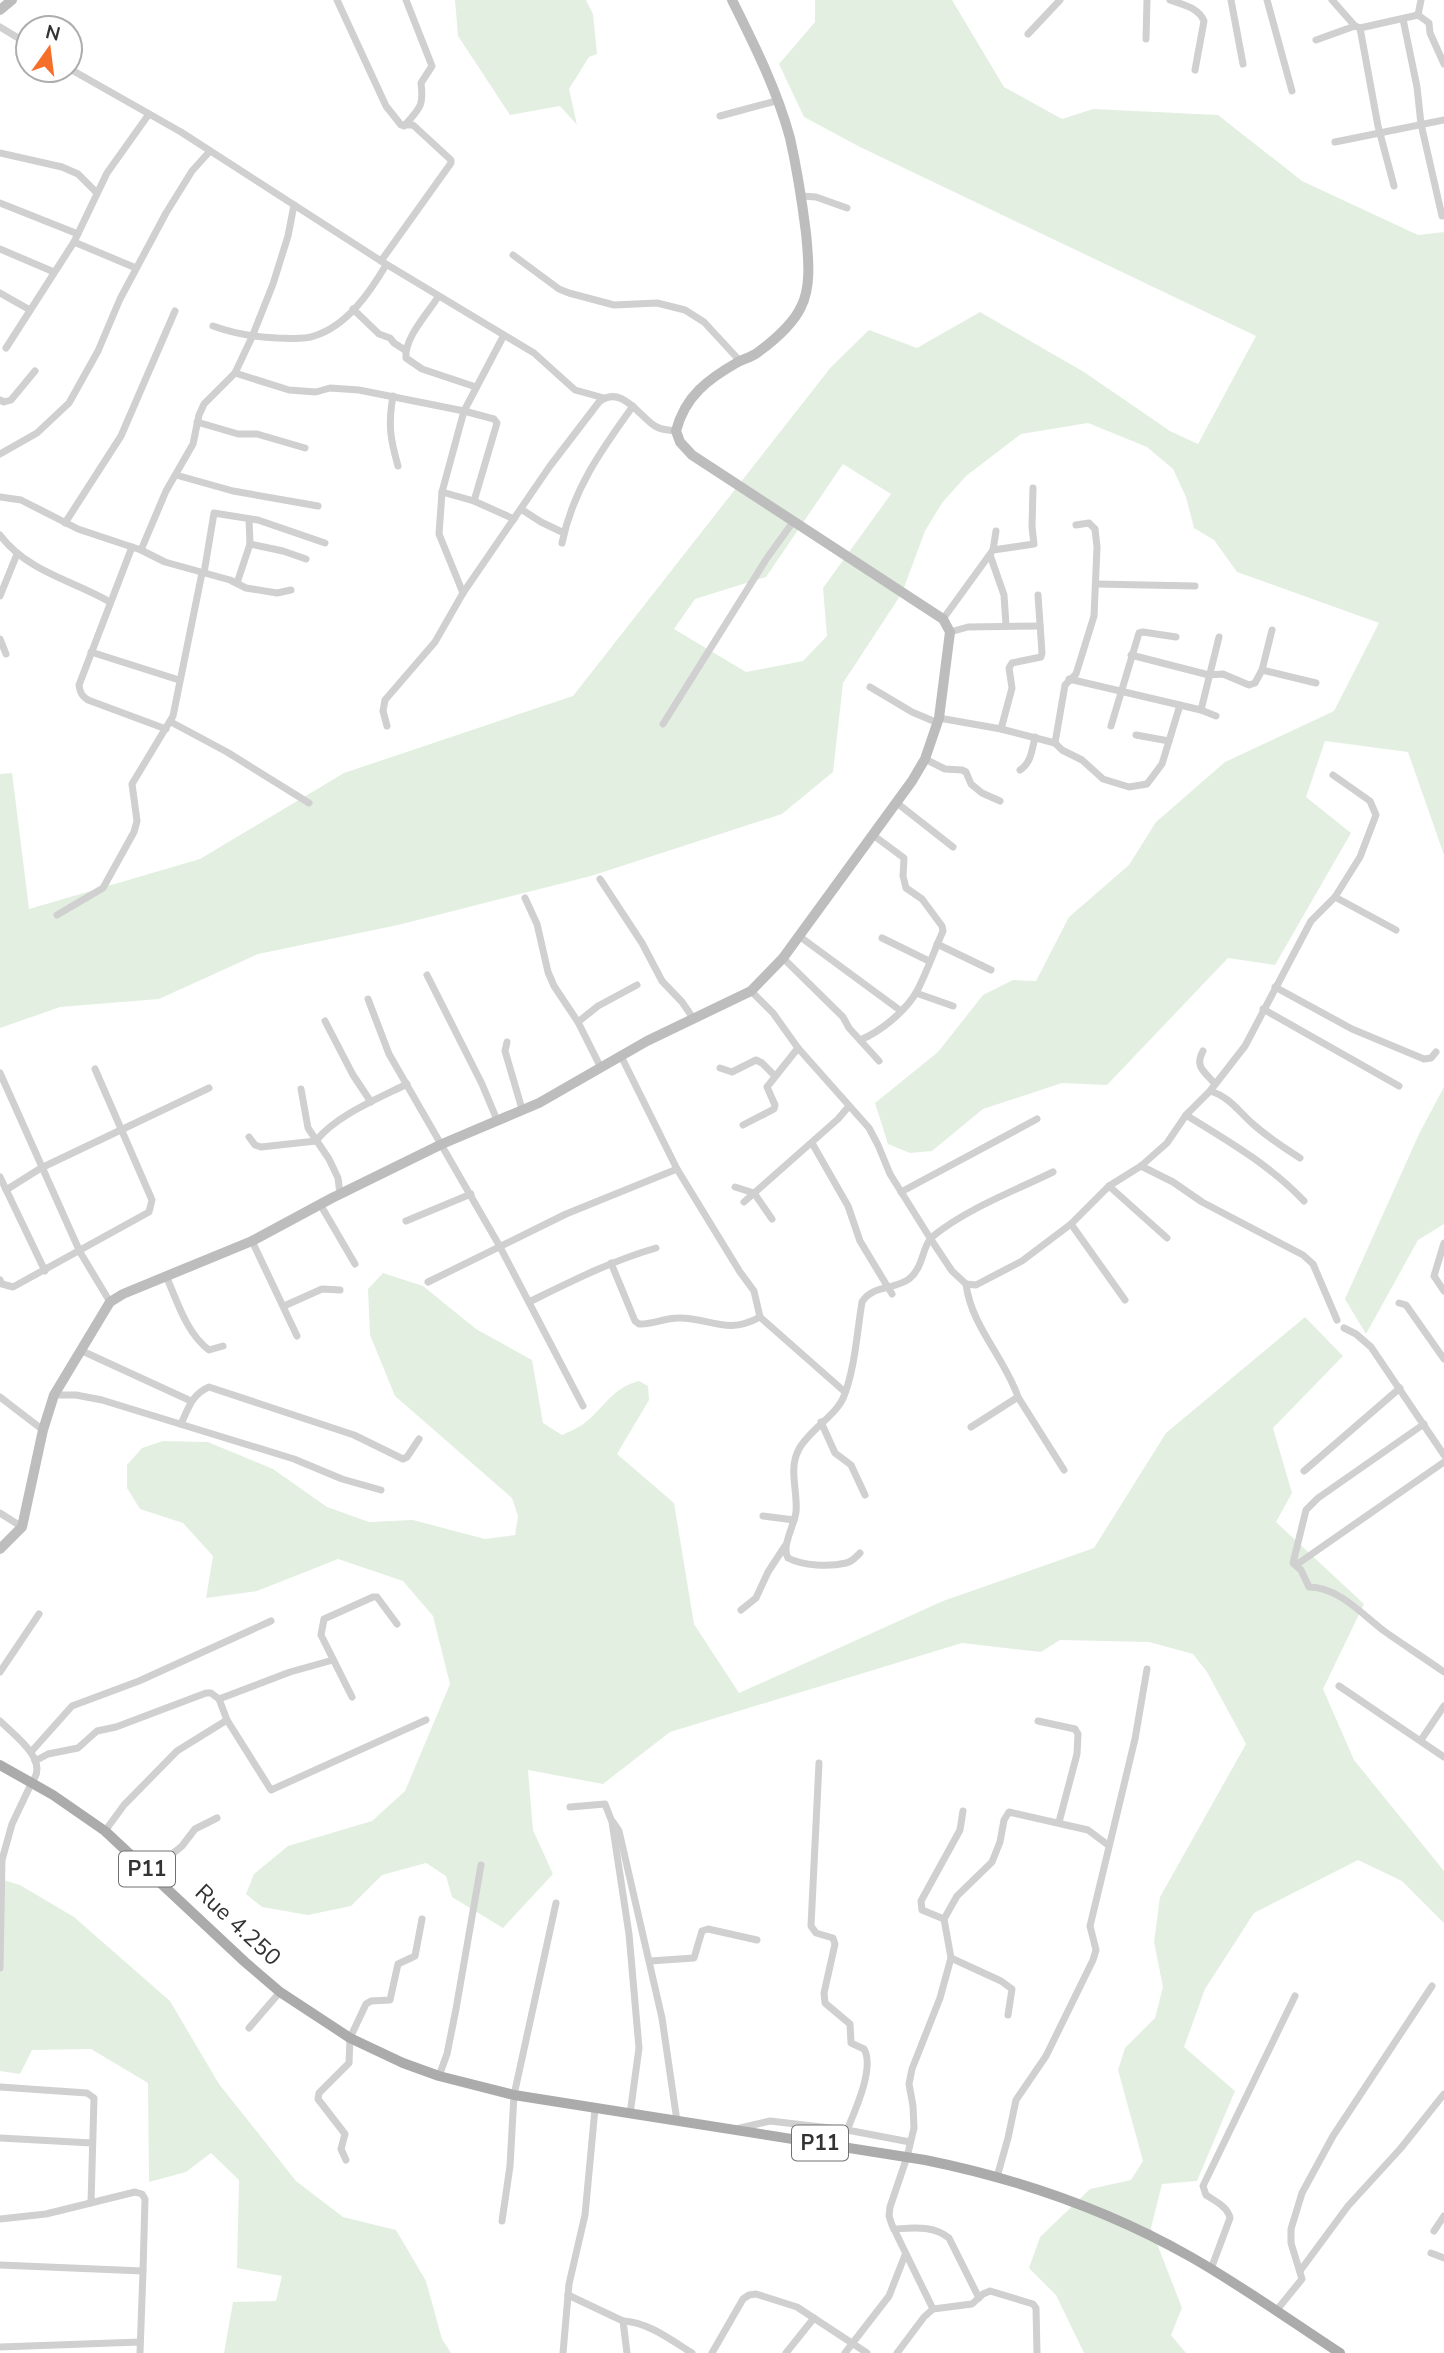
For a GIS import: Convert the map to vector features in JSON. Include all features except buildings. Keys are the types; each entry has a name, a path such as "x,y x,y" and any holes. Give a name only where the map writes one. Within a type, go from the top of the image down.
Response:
{"main road":[{"name":"Rue 4.250","path":"0,1765 32,1782 105,1831 280,1992"},
{"name":"P11","path":"280,1992 350,2038 402,2063 439,2076 514,2095 907,2157 997,2177 1060,2196 1157,2238 1211,2269 1340,2353"}],"street":[{"path":"0,10 12,0"},
{"path":"337,0 386,106 404,126"},
{"path":"404,126 421,107 424,100 421,83 432,66 406,0"},
{"path":"0,1549 10,1542 22,1527 43,1430 54,1395 110,1302 123,1294 252,1241 442,1144 565,1090 692,1018 751,991 783,958 897,803 925,759 938,721 950,632 943,619 692,455 680,442 676,431 686,404 696,390 740,361 756,354 785,327 802,306 807,282 808,251 802,196 789,135 762,60 732,0"},
{"path":"1028,34 1060,0"},
{"path":"1146,39 1147,0"},
{"path":"1170,0 1194,9 1204,21 1195,70"},
{"path":"1231,0 1243,64"},
{"path":"1266,0 1292,91"},
{"path":"1332,0 1358,27 1394,186"},
{"path":"1418,15 1421,0"},
{"path":"1316,40 1358,27 1418,15"},
{"path":"1418,15 1429,23 1430,33 1444,64"},
{"path":"1403,19 1417,87 1421,124 1442,216"},
{"path":"84,77 210,151 438,297 534,353 575,390 604,398 623,399 659,428 676,431"},
{"path":"720,116 776,102"},
{"path":"6,348 76,238 96,192 149,114"},
{"path":"1335,142 1444,120"},
{"path":"213,326 233,334 252,337 312,337 328,331 353,309 369,292 384,263 451,163 451,157 413,125 404,126"},
{"path":"0,454 37,433 69,403 98,351 120,299 166,213 192,171 210,151"},
{"path":"0,153 61,167 78,174 96,192"},
{"path":"802,196 816,197 847,208"},
{"path":"0,203 136,268"},
{"path":"294,205 288,236 273,284 252,337 234,373 204,404 197,422 195,441 110,602 79,685 83,697 168,726 227,752 309,803"},
{"path":"0,249 54,272"},
{"path":"513,255 559,289 569,293 614,305 657,303 685,310 704,322 740,361"},
{"path":"0,293 30,310"},
{"path":"438,297 405,350 406,358 429,371 476,387"},
{"path":"353,309 379,334 390,338 394,344 405,350"},
{"path":"65,523 121,436 175,311"},
{"path":"463,593 439,534 442,492 464,411 504,335"},
{"path":"0,400 11,400 35,371"},
{"path":"234,373 289,390 316,392 341,388 393,396 494,419 496,423 474,501"},
{"path":"393,396 389,418 390,438 398,466"},
{"path":"387,726 383,711 385,700 435,642 463,593 571,436 604,398"},
{"path":"562,543 593,461 633,406"},
{"path":"197,422 238,434 257,434 304,448"},
{"path":"176,475 233,491 318,506"},
{"path":"992,552 1034,544 1033,488"},
{"path":"442,492 474,501 514,519"},
{"path":"0,497 21,500 65,523 165,562 237,583 246,589 277,593 292,590"},
{"path":"521,509 564,533"},
{"path":"57,915 95,894 108,881 136,825 132,790 134,779 168,726 214,513 249,519 326,543"},
{"path":"237,583 250,544 249,519"},
{"path":"663,723 767,558 793,522"},
{"path":"1055,743 1065,685 1076,674 1094,616 1097,547 1095,529 1089,523 1076,525"},
{"path":"943,619 992,552 996,531"},
{"path":"0,535 35,568 91,591 110,602"},
{"path":"250,544 306,559"},
{"path":"992,552 1004,595 1006,625"},
{"path":"0,596 18,554"},
{"path":"1096,584 1195,586"},
{"path":"1001,729 1012,688 1009,668 1012,663 1041,657 1038,595"},
{"path":"950,632 968,627 1040,626"},
{"path":"1131,655 1209,675 1223,674 1249,685 1255,683 1262,670 1272,630"},
{"path":"1111,726 1138,636 1143,632 1176,637"},
{"path":"1201,710 1219,637"},
{"path":"0,639 6,654"},
{"path":"91,652 179,680"},
{"path":"1262,670 1316,683"},
{"path":"1069,680 1201,710 1216,716"},
{"path":"870,687 912,712 938,721 1001,729 1055,743 1062,750 1082,760 1103,779 1129,787 1147,783 1162,764 1180,705"},
{"path":"1136,735 1169,741"},
{"path":"1020,770 1027,766 1035,737"},
{"path":"925,759 945,768 966,772 971,784 982,793 1000,801"},
{"path":"966,1284 976,1285 1022,1261 1070,1224 1109,1186 1141,1166 1167,1143 1186,1115 1245,1046 1311,921 1335,897 1360,857 1376,815 1370,802 1332,775"},
{"path":"897,803 953,847"},
{"path":"860,1040 876,1032 901,1011 916,993 943,926 922,899 906,888 903,876 904,858 873,835"},
{"path":"600,879 642,943 662,981 682,1002 692,1018"},
{"path":"1335,897 1396,930"},
{"path":"525,898 537,924 551,979 578,1022 601,1068"},
{"path":"799,936 901,1011"},
{"path":"883,939 929,961"},
{"path":"937,944 991,970"},
{"path":"783,958 843,1017 880,1061"},
{"path":"427,975 498,1120"},
{"path":"578,1022 598,1006 637,985"},
{"path":"1275,987 1352,1029 1424,1059 1431,1058 1436,1052"},
{"path":"751,991 773,1013 798,1048 869,1128 901,1192 952,1271 966,1284 986,1338 1018,1397 1064,1470"},
{"path":"916,993 953,1006"},
{"path":"368,999 384,1044 471,1194 583,1406"},
{"path":"1263,1009 1399,1086"},
{"path":"325,1021 342,1056 371,1102"},
{"path":"507,1042 505,1051 522,1110"},
{"path":"743,1125 774,1109 775,1105 767,1087 798,1048"},
{"path":"1203,1051 1198,1060 1199,1065 1212,1087 1233,1102 1252,1124 1300,1158"},
{"path":"621,1056 677,1169 754,1292 760,1317 845,1392"},
{"path":"720,1068 732,1072 760,1060 775,1076"},
{"path":"0,1280 2,1284 13,1287 80,1252 152,1208 148,1190 96,1069"},
{"path":"0,1073 80,1252 110,1302"},
{"path":"249,1138 261,1147 316,1141 327,1129 407,1084"},
{"path":"6,1190 41,1168 209,1088"},
{"path":"301,1088 308,1128 329,1159 338,1178 340,1194"},
{"path":"744,1202 838,1119 849,1106"},
{"path":"1186,1115 1265,1164 1284,1179 1304,1201"},
{"path":"901,1192 1037,1119"},
{"path":"811,1143 832,1175 848,1206 860,1241 877,1265 890,1291"},
{"path":"1141,1166 1202,1202 1303,1255 1313,1264 1337,1320"},
{"path":"428,1282 566,1214 677,1169"},
{"path":"860,1552 854,1560 847,1563 796,1562 785,1554 796,1509 794,1462 799,1449 843,1400 862,1302 866,1295 890,1291 909,1279 918,1269 930,1238 985,1204 1053,1172"},
{"path":"0,1178 45,1271"},
{"path":"734,1186 754,1194 772,1219"},
{"path":"1109,1186 1167,1238"},
{"path":"406,1221 471,1194"},
{"path":"320,1204 355,1264"},
{"path":"1070,1224 1125,1300"},
{"path":"252,1241 297,1336"},
{"path":"1444,1243 1434,1276 1444,1291"},
{"path":"528,1302 611,1263 656,1248"},
{"path":"611,1263 635,1321 639,1324 682,1317 708,1324 741,1325 760,1317"},
{"path":"166,1276 186,1321 203,1346 209,1350 223,1346"},
{"path":"284,1306 323,1289 340,1290"},
{"path":"1399,1303 1406,1305 1444,1359"},
{"path":"1344,1328 1366,1341 1444,1455"},
{"path":"80,1350 191,1401"},
{"path":"181,1424 191,1401 202,1390 216,1387 354,1435 403,1459 419,1439"},
{"path":"1304,1471 1400,1388"},
{"path":"54,1395 76,1395 102,1400 294,1459 342,1479 381,1490"},
{"path":"0,1397 43,1430"},
{"path":"971,1427 1018,1397"},
{"path":"821,1422 835,1453 851,1465 865,1495"},
{"path":"1424,1424 1318,1498 1306,1510 1293,1563 1301,1570 1309,1587 1322,1587 1357,1607 1383,1630 1444,1672"},
{"path":"1296,1565 1444,1462"},
{"path":"0,1513 22,1527"},
{"path":"763,1516 794,1520"},
{"path":"741,1610 757,1598 768,1572 789,1541"},
{"path":"352,1697 321,1635 324,1619 377,1597 397,1624"},
{"path":"0,1672 39,1614"},
{"path":"31,1752 72,1706 139,1681 271,1621"},
{"path":"219,1699 278,1676 333,1660"},
{"path":"997,2177 1016,2100 1046,2056 1096,1950 1090,1926 1135,1739 1147,1669"},
{"path":"1339,1686 1444,1757"},
{"path":"35,1761 48,1754 78,1748 103,1728 116,1727 211,1693 219,1699 227,1720 271,1790 426,1720"},
{"path":"1421,1740 1444,1706"},
{"path":"105,1831 124,1805 177,1751 227,1720"},
{"path":"0,1721 31,1752 38,1768 38,1775 12,1824 4,1851 0,1968"},
{"path":"1038,1721 1075,1729 1079,1734 1077,1754 1059,1822"},
{"path":"819,1763 811,1926 816,1933 833,1938 835,1944 824,1993 825,2003 850,2024 851,2043 864,2049 867,2056 863,2090 848,2130"},
{"path":"570,1807 605,1804 612,1822 629,1934 639,2048 630,2114"},
{"path":"944,1919 922,1910 921,1901 960,1830 963,1811"},
{"path":"933,2309 889,2216 914,2128 909,2084 912,2069 940,1997 951,1958 944,1919 957,1896 992,1862 1006,1815 1014,1812 1087,1830 1108,1845"},
{"path":"144,1866 166,1860 182,1846 195,1829 217,1818"},
{"path":"612,1822 619,1830 650,1961 662,2018 677,2121"},
{"path":"439,2076 456,2009 481,1865"},
{"path":"502,2221 510,2166 514,2095 556,1903"},
{"path":"346,2160 341,2149 345,2134 318,2096 347,2068 350,2038 366,2004 370,2001 390,2000 398,1964 415,1956 422,1919"},
{"path":"650,1961 694,1958 704,1929 757,1940"},
{"path":"951,1958 1001,1981 1012,1989 1008,2015"},
{"path":"1276,2311 1300,2284 1300,2270 1291,2243 1291,2229 1302,2193 1333,2136 1433,1986"},
{"path":"249,2028 280,1992"},
{"path":"1211,2269 1230,2218 1223,2207 1206,2195 1203,2186 1295,1996"},
{"path":"0,2087 91,2094 94,2098 91,2203"},
{"path":"1300,2270 1348,2206 1401,2148 1444,2094"},
{"path":"564,2353 571,2270 585,2215 595,2109"},
{"path":"732,2130 769,2121 848,2130 910,2142"},
{"path":"0,2138 92,2143"},
{"path":"0,2219 46,2214 135,2192 142,2194 145,2199 140,2353"},
{"path":"1434,2231 1444,2216"},
{"path":"894,2229 931,2229 942,2232 949,2238 979,2298"},
{"path":"1431,2253 1444,2258"},
{"path":"845,2353 889,2296 905,2254"},
{"path":"0,2265 143,2270"},
{"path":"897,2353 924,2316 933,2309 972,2304 990,2291 1033,2304 1036,2308 1037,2353"},
{"path":"568,2295 623,2321 635,2321 692,2353"},
{"path":"712,2353 743,2299 749,2295 797,2306 867,2353"},
{"path":"786,2353 814,2318"},
{"path":"623,2321 627,2353"},
{"path":"0,2347 140,2342"}],"green space":[{"path":"455,0 586,0 593,14 597,54 589,57 569,89 577,125 560,106 510,115 458,36"},
{"path":"815,0 952,0 1004,87 1062,119 1093,109 1218,115 1302,181 1418,235 1444,232 1444,855 1408,752 1325,741 1306,797 1351,833 1275,965 1228,958 1107,1085 1062,1083 983,1109 932,1151 910,1153 888,1144 875,1103 938,1052 983,995 1013,980 1036,981 1069,917 1129,865 1156,822 1225,762 1334,711 1379,623 1237,572 1214,540 1194,528 1186,497 1173,469 1147,447 1088,423 1021,434 966,476 942,503 925,531 902,593 843,683 833,772 782,814 591,876 398,925 258,954 159,999 60,1007 0,1028 0,774 12,773 29,909 200,859 344,773 573,696 831,367 869,330 917,348 980,312 1084,372 1170,431 1198,444 1256,336 860,147 804,117 779,64 815,22","holes":["843,464 891,494 823,588 827,636 803,661 746,672 674,629 695,599 766,577"]},
{"path":"1444,1087 1444,1224 1418,1240 1366,1334 1345,1299 1419,1134"},
{"path":"383,1273 423,1286 476,1329 532,1360 543,1423 562,1435 582,1425 614,1394 629,1384 639,1381 648,1386 649,1400 617,1454 674,1503 694,1624 739,1693 943,1601 1094,1548 1166,1433 1305,1317 1343,1356 1273,1428 1292,1493 1276,1522 1364,1604 1323,1689 1354,1760 1444,1871 1444,1923 1402,1881 1358,1860 1254,1913 1205,1989 1184,2047 1235,2091 1197,2181 1162,2184 1151,2228 1182,2308 1171,2335 1186,2353 1084,2353 1056,2295 1029,2268 1040,2237 1090,2189 1131,2180 1143,2161 1118,2070 1125,2048 1155,2018 1163,1987 1154,1942 1160,1897 1246,1744 1207,1672 1193,1654 1149,1642 1060,1640 1041,1652 962,1643 670,1732 603,1784 528,1770 533,1830 553,1874 503,1928 452,1897 446,1876 426,1863 382,1875 351,1906 308,1915 262,1907 246,1894 254,1874 288,1846 372,1821 405,1791 450,1684 433,1616 403,1581 338,1559 257,1591 206,1598 213,1556 183,1523 140,1509 127,1488 127,1465 142,1448 163,1441 208,1442 273,1469 327,1507 369,1522 413,1520 485,1539 515,1535 518,1516 512,1498 395,1396 370,1335 368,1289"},
{"path":"0,1879 20,1885 74,1917 170,2001 219,2084 296,2181 343,2217 396,2230 426,2281 442,2339 451,2353 224,2353 233,2302 276,2301 282,2276 237,2268 239,2180 211,2153 186,2172 149,2182 148,2083 91,2049 32,2050 20,2074 0,2071"}]}
